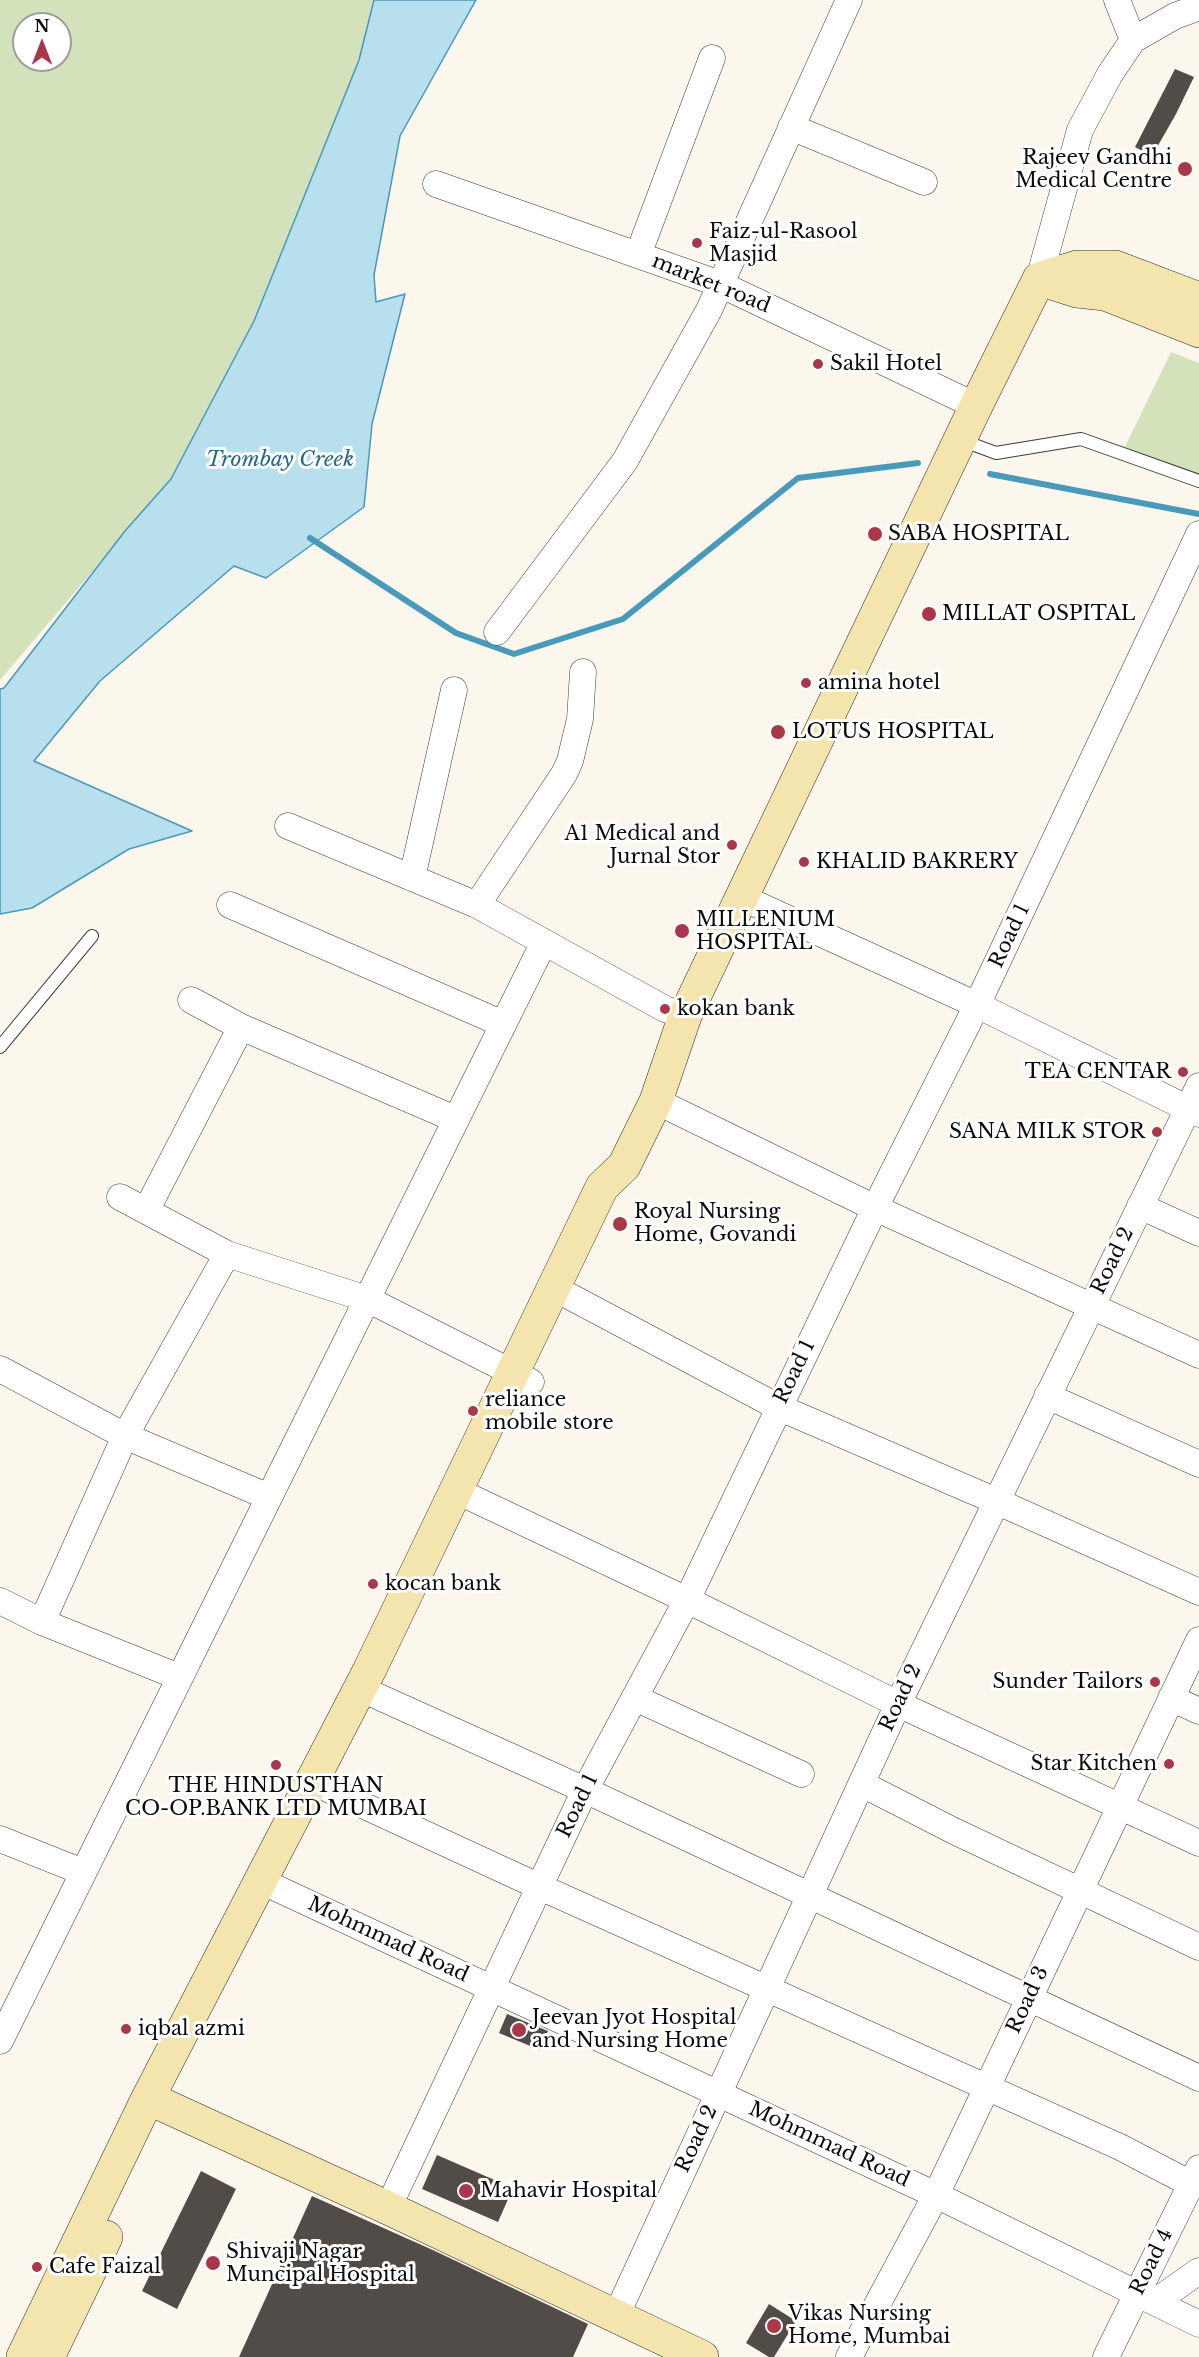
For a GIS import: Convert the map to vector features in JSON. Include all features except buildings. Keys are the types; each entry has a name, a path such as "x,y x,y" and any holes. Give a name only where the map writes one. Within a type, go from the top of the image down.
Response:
{"street":[{"path":"497,632 625,461 709,309 849,0"},
{"path":"1117,0 1133,40"},
{"path":"23,2357 158,2103 269,1885 369,1671 464,1494 563,1293 624,1195 624,1166 656,1101 685,1016 976,406 1039,279 1080,130 1110,74 1133,40 1175,16 1199,7"},
{"path":"638,255 712,58"},
{"path":"790,127 924,182"},
{"name":"market road","path":"436,184 720,284 976,406"},
{"path":"1039,279 1077,267 1115,267 1199,299"},
{"path":"1039,279 1077,291 1105,294 1199,331"},
{"name":"Road 1","path":"388,2208 585,1790 687,1600 778,1407 977,1005 1199,534"},
{"path":"477,905 554,791 567,767 580,719 583,672"},
{"path":"412,878 454,690"},
{"path":"288,826 477,905 665,1009 685,1016"},
{"path":"743,898 1195,1103"},
{"path":"230,904 503,1024"},
{"path":"0,2041 544,942"},
{"path":"190,1000 241,1027 455,1119"},
{"path":"146,1211 241,1027"},
{"path":"656,1101 875,1208 1199,1355"},
{"name":"Road 2","path":"615,2316 898,1704 1090,1307 1195,1103"},
{"path":"120,1197 227,1254 367,1299 522,1378"},
{"path":"1140,1206 1199,1233"},
{"path":"42,1622 125,1436 227,1254"},
{"path":"563,1293 778,1407 1199,1592"},
{"path":"0,1368 125,1436 269,1497"},
{"path":"1047,1396 1199,1464"},
{"path":"464,1494 898,1704 1199,1843"},
{"path":"269,1885 330,1790 377,1696 464,1494"},
{"path":"0,1601 42,1622 179,1677"},
{"name":"Road 3","path":"849,2357 936,2195 1199,1640"},
{"path":"377,1696 585,1790 1199,2078"},
{"path":"635,1698 801,1774"},
{"path":"1171,1698 1199,1711"},
{"path":"862,1784 954,1831 1199,1947"},
{"path":"330,1790 986,2089 1120,2147 1195,2176"},
{"path":"0,1839 83,1872"},
{"name":"Mohmmad Road","path":"269,1885 936,2195 1199,2324"},
{"path":"158,2103 388,2208 615,2316 688,2354"},
{"path":"48,2357 158,2103"},
{"name":"Road 4","path":"1106,2357 1146,2297 1195,2176"},
{"path":"1146,2297 1199,2271"}],"lane":[{"path":"960,440 996,453 1081,439 1199,481"},
{"path":"0,1047 92,936"}],"green space":[{"path":"0,0 374,0 359,60 265,301 171,479 0,680"},
{"path":"1171,352 1199,363 1199,487 1120,457"}],"water":[{"name":"Trombay Creek","path":"374,0 476,0 400,136 374,275 376,302 405,294 372,424 364,507 266,578 234,566 100,681 34,761 192,831 129,849 32,908 0,914 0,689 4,688 125,531 171,479 254,321 359,60"}],"waterway":[{"path":"310,538 456,633 514,654 623,619 798,478 918,463"},
{"path":"990,474 1199,514"}],"place":[{"name":"Rajeev Gandhi Medical Centre","path":"1185,169"},
{"name":"Faiz-ul-Rasool Masjid","path":"697,243"},
{"name":"Sakil Hotel","path":"818,364"},
{"name":"SABA HOSPITAL","path":"875,534"},
{"name":"MILLAT OSPITAL","path":"929,614"},
{"name":"amina hotel","path":"806,683"},
{"name":"LOTUS HOSPITAL","path":"778,732"},
{"name":"A1 Medical and Jurnal Stor","path":"732,845"},
{"name":"KHALID BAKRERY","path":"804,862"},
{"name":"MILLENIUM HOSPITAL","path":"682,931"},
{"name":"kokan bank","path":"665,1009"},
{"name":"TEA CENTAR","path":"1183,1072"},
{"name":"SANA MILK STOR","path":"1157,1132"},
{"name":"Royal Nursing Home, Govandi","path":"620,1224"},
{"name":"reliance mobile store","path":"473,1411"},
{"name":"kocan bank","path":"373,1584"},
{"name":"Sunder Tailors","path":"1155,1682"},
{"name":"Star Kitchen","path":"1169,1764"},
{"name":"THE HINDUSTHAN CO-OP.BANK LTD MUMBAI","path":"276,1765"},
{"name":"iqbal azmi","path":"126,2029"},
{"name":"Jeevan Jyot Hospital and Nursing Home","path":"519,2030"},
{"name":"Mahavir Hospital","path":"466,2191"},
{"name":"Shivaji Nagar Muncipal Hospital","path":"213,2263"},
{"name":"Cafe Faizal","path":"37,2267"},
{"name":"Vikas Nursing Home, Mumbai","path":"774,2326"}]}
